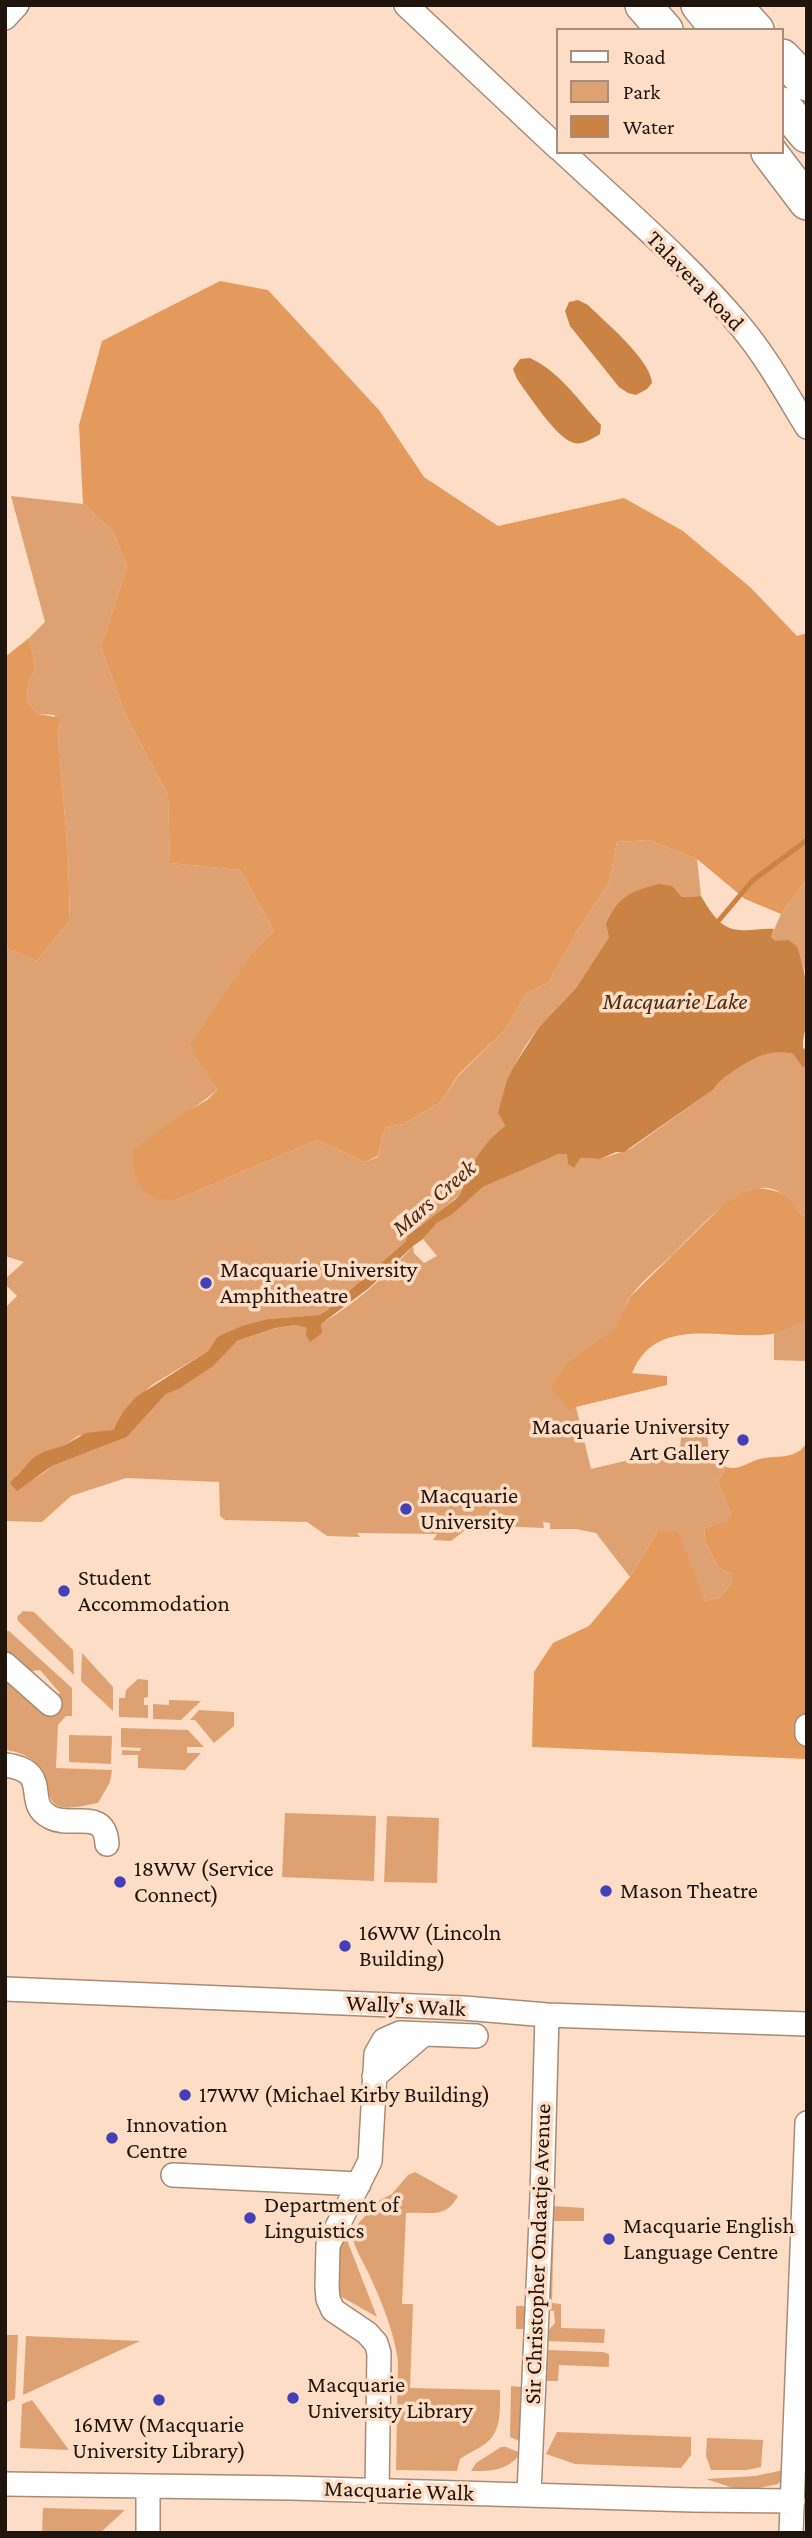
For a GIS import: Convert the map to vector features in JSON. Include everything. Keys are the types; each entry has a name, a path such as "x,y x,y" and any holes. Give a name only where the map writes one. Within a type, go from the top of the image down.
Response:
{"highway":[{"path":"643,5 663,28"},
{"path":"699,5 717,28"},
{"path":"733,5 754,28"},
{"path":"784,59 807,83"},
{"path":"784,108 807,135"},
{"path":"771,154 807,202"}],"street":[{"path":"5,18 17,5"},
{"path":"406,5 556,146"},
{"name":"Talavera Road","path":"565,154 718,300 770,366 807,427"},
{"path":"5,1664 50,1704"},
{"path":"807,1726 807,1734"},
{"path":"5,1765 23,1770 31,1776 36,1785 39,1808 47,1816 67,1823 91,1820 101,1827 107,1844"},
{"name":"Wally's Walk","path":"5,1989 464,2008 547,2015 807,2024"},
{"name":"Sir Christopher Ondaatje Avenue","path":"529,2493 547,2015"},
{"path":"377,2491 380,2369 376,2343 368,2333 333,2310 327,2287 328,2245 370,2161 374,2077 424,2034 476,2036"},
{"path":"791,2533 807,2123"},
{"path":"173,2175 359,2184"},
{"name":"Macquarie Walk","path":"5,2484 529,2493 793,2501"},
{"path":"148,2488 148,2533"}],"green space":[{"path":"11,496 83,504 112,530 127,567 101,647 125,714 168,795 170,863 240,870 274,931 254,951 202,1067 219,1088 159,1132 176,1200 317,1140 365,1162 378,1157 385,1128 403,1124 441,1102 458,1076 505,1030 527,993 548,983 609,883 617,842 649,840 697,859 701,896 682,897 667,886 649,887 609,937 576,988 526,1045 514,1066 498,1111 505,1126 485,1146 462,1191 414,1229 402,1213 396,1217 408,1235 405,1242 326,1311 319,1315 268,1319 217,1337 208,1351 152,1385 122,1413 113,1430 78,1436 33,1459 16,1476 17,1490 52,1466 127,1437 166,1394 193,1378 237,1341 295,1325 307,1328 307,1331 322,1323 364,1293 413,1246 414,1253 424,1263 437,1256 423,1239 437,1223 483,1187 558,1153 600,1159 630,1149 748,1062 769,1054 793,1054 802,1067 807,1067 807,1216 801,1215 786,1197 771,1189 754,1189 738,1196 707,1220 635,1290 614,1331 569,1361 576,1407 591,1469 680,1448 682,1426 693,1422 707,1433 709,1452 726,1467 718,1482 731,1514 729,1520 705,1528 704,1540 719,1569 733,1574 733,1580 721,1597 705,1601 658,1530 630,1577 596,1533 576,1529 550,1529 550,1523 543,1522 544,1528 472,1525 451,1541 433,1540 437,1534 357,1533 360,1537 327,1536 307,1522 225,1520 220,1516 219,1482 126,1478 71,1496 42,1522 5,1521 5,1308 17,1296 5,1284 5,1279 24,1262 5,1256 5,931 8,949 37,961 70,920 68,853 58,733 60,724 54,715 38,714 27,701 28,684 36,667 29,638 45,622"},
{"path":"807,879 807,978 797,946 776,941 771,937 781,914"},
{"path":"798,1321 807,1322 807,1361 774,1360 774,1334"},
{"path":"23,1611 34,1612 73,1650 74,1675 18,1621 17,1617"},
{"path":"5,1631 9,1631 72,1688 72,1716 66,1716 58,1725 56,1768 112,1770 110,1782 98,1803 59,1806 49,1796 40,1769 33,1760 5,1750 5,1679 42,1712 60,1693 40,1670 25,1672 5,1653"},
{"path":"82,1653 113,1687 113,1711 81,1681"},
{"path":"138,1679 148,1680 148,1697 144,1698 144,1705 148,1705 148,1718 119,1717 119,1698 125,1698 126,1690"},
{"path":"169,1700 201,1701 181,1720 153,1719 153,1704 169,1705"},
{"path":"199,1710 234,1712 234,1726 214,1743 195,1720 190,1720"},
{"path":"121,1728 188,1730 204,1747 187,1747 187,1753 201,1753 185,1770 138,1768 138,1755 122,1755 122,1750 140,1751 141,1748 121,1747"},
{"path":"69,1735 112,1736 111,1764 69,1762"},
{"path":"285,1813 376,1816 374,1881 282,1877"},
{"path":"387,1816 439,1818 437,1883 384,1882"},
{"path":"415,2172 458,2196 448,2208 436,2213 406,2213 402,2304 413,2304 410,2388 500,2390 499,2420 495,2433 485,2444 460,2459 457,2471 396,2470 396,2350 382,2305 351,2232 378,2201 392,2194 408,2175"},
{"path":"553,2206 584,2208 584,2221 554,2221 552,2303 561,2304 561,2328 605,2329 604,2343 545,2341 545,2334 555,2323 554,2311 541,2310"},
{"path":"345,2235 377,2317 340,2296 337,2257"},
{"path":"516,2306 529,2306 524,2443 510,2437 511,2386 521,2387 524,2329 516,2329"},
{"path":"5,2335 18,2335 15,2399 5,2403"},
{"path":"26,2336 140,2341 23,2395"},
{"path":"547,2350 603,2352 609,2354 609,2367 559,2365 558,2381 546,2381"},
{"path":"32,2400 69,2450 20,2448 22,2404"},
{"path":"557,2432 691,2437 691,2455 681,2468 575,2464 546,2454"},
{"path":"707,2438 763,2440 761,2467 747,2470 711,2470 706,2456"},
{"path":"501,2447 521,2453 505,2467 471,2471 476,2463"},
{"path":"784,2470 778,2484 749,2490 736,2489 706,2479 755,2476"},
{"path":"43,2508 125,2510 100,2533 42,2533"}],"shaded area":[{"path":"220,281 268,290 379,410 424,477 498,526 624,498 683,531 751,588 797,636 807,633 807,879 781,914 745,899 697,859 649,840 617,842 609,883 548,983 527,993 505,1030 458,1075 441,1102 403,1124 385,1128 378,1156 365,1162 317,1140 176,1200 154,1197 141,1188 135,1172 133,1150 179,1116 207,1100 218,1089 190,1045 254,951 274,931 240,870 170,863 168,795 125,714 101,647 127,567 112,530 83,504 79,425 102,341"},
{"path":"29,638 36,667 28,684 27,701 38,714 61,718 58,733 68,853 70,920 37,961 8,949 5,931 5,657"},
{"path":"757,1188 784,1194 801,1215 807,1216 807,1322 797,1323 772,1334 674,1336 657,1343 643,1354 632,1373 667,1376 667,1385 569,1411 551,1387 569,1361 614,1330 630,1297 724,1204 743,1192"},
{"path":"807,1442 807,1710 800,1728 801,1743 807,1748 807,1759 532,1747 534,1672 553,1643 589,1626 630,1577 658,1530 678,1532 705,1601 721,1597 733,1580 733,1574 719,1569 704,1540 705,1528 728,1520 731,1514 718,1482 726,1467 735,1468 760,1459 791,1455 803,1448"}],"water":[{"path":"578,300 588,305 636,353 650,374 652,383 647,389 636,395 619,387 570,326 565,311 569,302"},
{"path":"530,358 550,371 568,388 601,425 600,434 591,440 574,443 551,425 517,379 513,369 520,359"},
{"name":"Macquarie Lake","path":"658,884 672,886 682,897 701,896 716,919 727,927 745,930 774,929 771,937 776,941 788,940 797,946 807,992 803,1048 807,1050 807,1067 802,1067 793,1054 762,1056 728,1075 713,1090 624,1152 616,1152 600,1159 580,1158 574,1168 568,1164 567,1154 558,1154 483,1187 451,1215 437,1223 369,1288 321,1324 322,1333 310,1342 306,1335 307,1328 295,1325 276,1328 237,1341 213,1366 166,1394 127,1437 52,1466 17,1491 10,1483 33,1458 86,1433 113,1430 122,1413 136,1397 208,1351 217,1337 268,1319 319,1315 326,1311 405,1242 408,1235 456,1199 479,1154 505,1126 498,1112 514,1066 539,1027 576,988 609,937 606,924 615,907 632,893"}],"waterway":[{"name":"Mars Creek","path":"715,925 752,881 807,840"}],"place":[{"name":"Macquarie University Amphitheatre","path":"206,1283"},
{"name":"Macquarie University Art Gallery","path":"743,1440"},
{"name":"Macquarie University","path":"406,1509"},
{"name":"Student Accommodation","path":"64,1591"},
{"name":"18WW (Service Connect)","path":"120,1882"},
{"name":"Mason Theatre","path":"606,1891"},
{"name":"16WW (Lincoln Building)","path":"345,1946"},
{"name":"17WW (Michael Kirby Building)","path":"185,2095"},
{"name":"Innovation Centre","path":"112,2138"},
{"name":"Department of Linguistics","path":"250,2218"},
{"name":"Macquarie English Language Centre","path":"609,2239"},
{"name":"Macquarie University Library","path":"293,2398"},
{"name":"16MW (Macquarie University Library)","path":"159,2400"}]}
